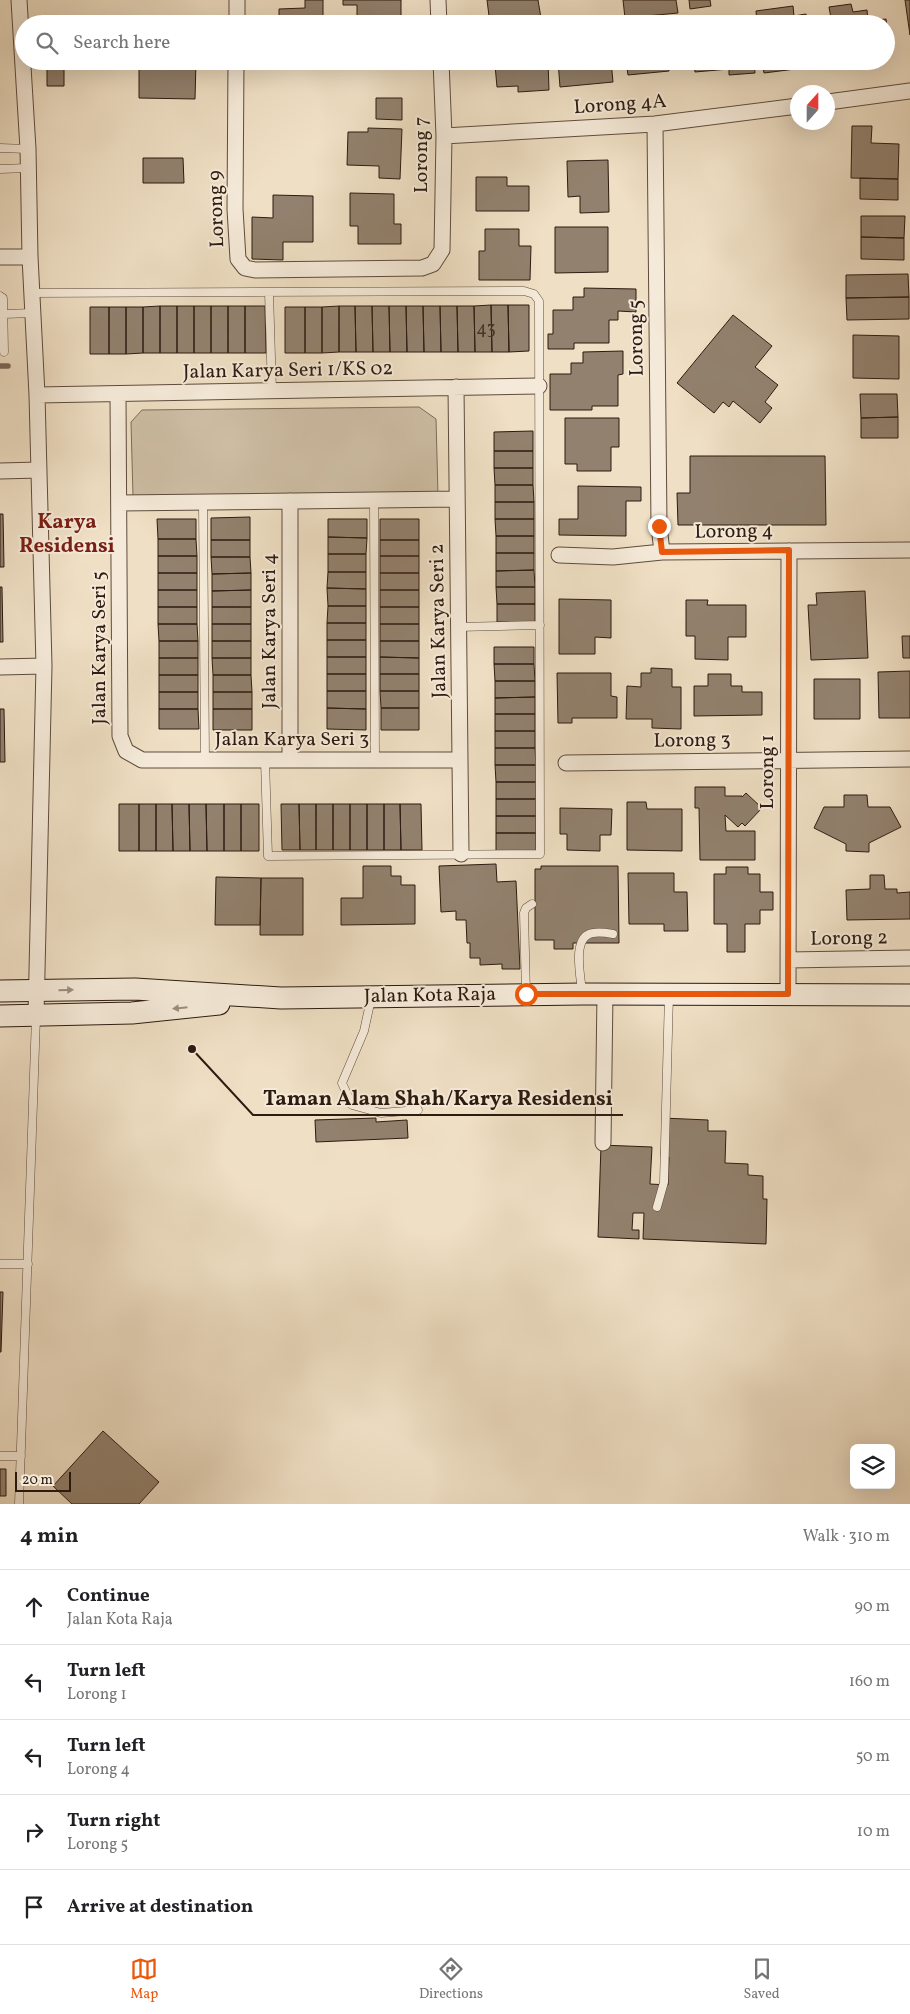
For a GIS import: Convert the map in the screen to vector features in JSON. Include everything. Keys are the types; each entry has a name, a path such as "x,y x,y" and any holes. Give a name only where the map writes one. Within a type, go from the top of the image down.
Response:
{"main road":[{"name":"Jalan Kota Raja","path":"0,991 134,989 281,998 526,994 910,995"},
{"name":"Jalan Kota Raja","path":"0,1016 132,1013 281,998"}],"street":[{"path":"19,0 20,15"},
{"path":"237,0 237,15"},
{"path":"438,0 439,15"},
{"path":"23,70 28,148 32,313 37,395 44,666 36,1015"},
{"name":"Lorong 9","path":"236,70 235,209 238,259 245,268 255,270 422,268 434,264 442,250"},
{"name":"Lorong 7","path":"440,70 444,136 442,250"},
{"path":"835,101 910,91"},
{"name":"Lorong 4A","path":"444,136 655,124 790,107"},
{"name":"Lorong 5","path":"655,124 659,526 662,552"},
{"path":"0,257 30,256"},
{"name":"Jalan Karya Seri 1/KS 02","path":"37,395 539,386"},
{"name":"Jalan Karya Seri 2","path":"456,388 461,854"},
{"name":"Jalan Karya Seri 5","path":"118,394 120,736 126,751"},
{"path":"0,471 39,470"},
{"path":"119,503 458,499"},
{"name":"Jalan Karya Seri 4","path":"290,501 290,760"},
{"name":"Lorong 1","path":"788,994 789,550"},
{"name":"Lorong 4","path":"560,555 613,557 662,552 910,550"},
{"path":"0,667 44,666"},
{"name":"Jalan Karya Seri 3","path":"126,751 142,760 460,760"},
{"name":"Lorong 3","path":"566,763 910,759"},
{"name":"Lorong 2","path":"788,960 910,958"},
{"path":"603,1143 605,994"}],"lane":[{"path":"0,148 28,148"},
{"path":"0,169 28,168"},
{"path":"32,293 524,291 534,294 539,301 540,854 268,856 265,760"},
{"path":"269,292 272,391"},
{"path":"0,296 3,298 4,352"},
{"path":"4,314 32,313"},
{"path":"374,500 375,760"},
{"path":"203,502 205,760"},
{"path":"458,627 540,625"},
{"path":"526,994 524,913 526,908 532,904"},
{"path":"583,994 578,962 579,950 584,938 591,933 613,934"},
{"path":"657,1206 664,1182 669,994"},
{"path":"371,997 364,1031 342,1083 352,1105 381,1113 418,1110"},
{"path":"19,1504 36,1015"},
{"path":"0,1264 28,1264"},
{"path":"0,1456 21,1456"}],"shaded area":[{"path":"419,407 436,419 438,495 133,497 131,422 142,410"}],"building":[{"path":"305,0 323,0 323,15 279,15 279,9 305,8"},
{"path":"343,0 401,0 401,15 357,15 357,5 343,5"},
{"path":"487,0 538,0 540,15 489,15"},
{"path":"623,0 676,0 678,13 625,15"},
{"path":"689,0 710,0 711,6 690,9"},
{"path":"905,0 910,0 910,35"},
{"path":"851,4 853,12 867,10 867,15 830,15 829,7"},
{"path":"793,6 794,15 756,15 756,11"},
{"path":"47,70 64,70 64,86 47,86"},
{"path":"139,70 196,70 195,99 139,98"},
{"path":"495,70 548,70 549,90 518,92 518,86 497,87"},
{"path":"559,70 612,70 613,82 560,87"},
{"path":"627,70 669,70 669,71 628,75"},
{"path":"695,70 718,70 695,72"},
{"path":"729,70 755,70 755,73 729,75"},
{"path":"764,70 788,70 764,73"},
{"path":"376,98 402,98 402,120 376,119"},
{"path":"852,126 872,126 871,143 899,144 898,179 851,178"},
{"path":"368,128 402,129 400,179 379,178 379,166 347,165 348,132 368,132"},
{"path":"143,158 183,158 184,183 143,183"},
{"path":"608,160 609,212 580,213 580,196 568,197 567,161"},
{"path":"476,177 507,177 507,186 529,186 529,211 476,211"},
{"path":"860,178 898,179 898,200 860,199"},
{"path":"350,193 394,194 394,224 401,224 401,244 358,244 358,226 350,226"},
{"path":"273,195 313,196 313,242 283,242 283,260 252,259 252,217 273,218"},
{"path":"861,216 905,216 904,238 861,237"},
{"path":"555,227 608,227 608,272 555,273"},
{"path":"485,229 519,229 519,246 531,246 530,280 479,280 479,251 485,251"},
{"path":"861,237 904,238 904,260 861,259"},
{"path":"908,274 909,297 846,298 846,275"},
{"path":"584,288 636,289 636,312 618,311 618,320 609,320 609,343 574,343 574,349 548,349 548,334 553,334 553,310 573,310 573,297 584,297"},
{"path":"909,297 909,319 847,320 846,298"},
{"path":"491,305 508,305 509,352 492,352"},
{"path":"491,305 492,352 475,352 474,306"},
{"path":"508,305 529,305 529,351 509,352"},
{"path":"160,306 177,306 177,353 160,353"},
{"path":"160,306 160,353 143,353 143,307"},
{"path":"177,306 194,306 194,353 177,353"},
{"path":"194,306 211,306 211,353 194,353"},
{"path":"211,306 228,306 228,353 211,353"},
{"path":"228,306 245,306 245,353 228,353"},
{"path":"245,306 265,306 266,353 245,353"},
{"path":"339,306 355,306 356,352 339,352"},
{"path":"339,306 339,352 322,353 322,307"},
{"path":"355,306 372,306 373,352 356,352"},
{"path":"372,306 389,306 390,352 373,352"},
{"path":"389,306 406,306 407,352 390,352"},
{"path":"406,306 423,306 424,352 407,352"},
{"path":"423,306 440,306 441,352 424,352"},
{"path":"440,306 457,306 458,352 441,352"},
{"path":"457,306 474,306 475,352 458,352"},
{"path":"90,307 109,307 109,354 90,354"},
{"path":"109,307 126,307 126,354 109,354"},
{"path":"126,307 143,307 143,353 126,354"},
{"path":"285,307 305,307 305,353 285,353"},
{"path":"305,307 322,307 322,353 305,353"},
{"path":"733,315 772,346 755,367 778,385 765,402 772,408 760,423 733,401 729,407 723,402 714,413 677,383"},
{"path":"853,335 899,336 899,379 853,378"},
{"path":"623,351 623,374 618,375 618,406 592,406 592,410 550,410 550,374 571,374 571,363 583,363 583,352"},
{"path":"860,394 897,394 898,417 861,418"},
{"path":"898,417 898,438 861,438 861,418"},
{"path":"565,418 619,418 619,447 611,447 611,471 577,471 577,464 565,464"},
{"path":"533,431 533,451 494,451 494,432"},
{"path":"494,451 533,451 533,468 494,468"},
{"path":"690,456 825,456 826,525 678,525 677,493 690,493"},
{"path":"494,468 533,468 533,485 495,485"},
{"path":"495,485 533,485 534,502 495,502"},
{"path":"578,486 641,487 641,501 626,501 626,536 559,535 559,519 578,519"},
{"path":"495,502 534,502 534,519 495,519"},
{"path":"0,514 3,514 4,567 0,567"},
{"path":"250,517 250,540 211,540 211,518"},
{"path":"157,519 196,519 196,539 158,539"},
{"path":"328,519 367,519 367,538 328,537"},
{"path":"380,519 419,519 419,540 380,540"},
{"path":"495,519 534,519 534,536 496,536"},
{"path":"496,536 534,536 534,553 496,553"},
{"path":"328,537 367,538 366,554 328,554"},
{"path":"158,539 196,539 197,556 158,556"},
{"path":"211,540 250,540 250,557 211,557"},
{"path":"380,540 419,540 419,556 380,556"},
{"path":"496,553 534,553 534,570 496,571"},
{"path":"328,554 366,554 366,572 328,572"},
{"path":"158,556 197,556 197,573 158,573"},
{"path":"380,556 419,556 419,573 380,573"},
{"path":"211,557 250,557 251,573 212,574"},
{"path":"534,570 535,587 496,587 496,571"},
{"path":"328,572 366,572 366,589 327,588"},
{"path":"158,573 197,573 197,590 158,590"},
{"path":"251,573 251,590 212,591 212,574"},
{"path":"380,573 419,573 419,590 380,590"},
{"path":"0,587 2,587 3,642 0,642"},
{"path":"496,587 535,587 535,604 497,604"},
{"path":"327,588 366,589 366,606 328,606"},
{"path":"158,590 197,590 197,607 158,607"},
{"path":"251,590 251,607 212,607 212,591"},
{"path":"380,590 419,590 419,607 380,607"},
{"path":"865,591 868,658 811,660 808,605 817,605 816,593"},
{"path":"559,599 611,600 611,638 595,637 595,654 559,654"},
{"path":"686,600 708,600 707,605 746,605 746,637 728,637 728,660 695,659 695,636 686,636"},
{"path":"497,604 535,604 535,622 497,622"},
{"path":"328,606 366,606 366,623 327,623"},
{"path":"158,607 197,607 197,624 158,624"},
{"path":"212,607 251,607 251,624 212,624"},
{"path":"380,607 419,607 419,624 380,624"},
{"path":"327,623 366,623 366,640 327,640"},
{"path":"158,624 197,624 198,641 159,641"},
{"path":"212,624 251,624 251,641 212,641"},
{"path":"380,624 419,624 419,641 380,641"},
{"path":"902,636 910,636 910,658 903,658"},
{"path":"327,640 366,640 366,657 327,657"},
{"path":"159,641 198,641 198,658 159,658"},
{"path":"212,641 251,641 251,658 212,658"},
{"path":"380,641 419,641 419,658 380,657"},
{"path":"494,647 534,647 534,664 494,664"},
{"path":"327,657 366,657 366,674 327,674"},
{"path":"380,657 419,658 419,674 380,674"},
{"path":"159,658 198,658 198,675 159,675"},
{"path":"212,658 251,658 251,675 213,675"},
{"path":"494,664 534,664 535,681 495,681"},
{"path":"651,668 672,669 672,687 681,687 681,729 652,728 652,719 626,719 627,686 641,687 641,673 651,673"},
{"path":"910,671 910,718 879,718 878,672"},
{"path":"557,673 611,673 611,696 617,697 617,718 572,718 572,723 558,723"},
{"path":"327,674 366,674 366,691 327,691"},
{"path":"380,674 419,674 419,691 380,691"},
{"path":"708,674 731,674 731,686 742,686 742,692 762,692 762,715 694,716 694,686 708,686"},
{"path":"159,675 198,675 198,692 159,692"},
{"path":"213,675 251,675 252,692 213,692"},
{"path":"814,679 860,679 860,719 814,719"},
{"path":"495,681 535,681 535,697 495,698"},
{"path":"327,691 366,691 366,709 327,708"},
{"path":"380,691 419,691 419,708 381,708"},
{"path":"159,692 198,692 198,709 159,709"},
{"path":"213,692 252,692 252,709 213,709"},
{"path":"535,697 535,714 495,714 495,698"},
{"path":"327,708 366,709 366,730 327,729"},
{"path":"381,708 419,708 419,730 381,730"},
{"path":"0,709 4,709 5,762 0,762"},
{"path":"159,709 198,709 199,729 159,729"},
{"path":"213,709 252,709 252,730 213,730"},
{"path":"495,714 535,714 535,731 495,731"},
{"path":"495,731 535,731 535,748 495,748"},
{"path":"495,748 535,748 536,765 495,765"},
{"path":"495,765 536,765 536,782 496,782"},
{"path":"496,782 536,782 536,799 496,799"},
{"path":"695,787 725,787 725,796 742,797 746,793 762,808 745,826 742,823 738,827 725,815 726,831 755,831 755,860 700,860 699,808 695,808"},
{"path":"844,795 867,795 868,807 890,807 901,827 869,843 869,852 846,851 846,844 814,828 824,807 844,807"},
{"path":"496,799 536,799 536,816 496,816"},
{"path":"627,802 646,802 647,809 682,809 682,851 627,850"},
{"path":"119,804 139,804 139,851 119,851"},
{"path":"139,804 156,804 156,851 139,851"},
{"path":"156,804 172,804 173,851 156,851"},
{"path":"172,804 189,804 190,851 173,851"},
{"path":"189,804 206,804 207,851 190,851"},
{"path":"206,804 224,804 224,851 207,851"},
{"path":"224,804 241,804 241,851 224,851"},
{"path":"241,804 259,804 259,851 241,851"},
{"path":"281,804 299,804 300,850 282,850"},
{"path":"299,804 316,804 316,850 300,850"},
{"path":"316,804 333,804 333,850 316,850"},
{"path":"333,804 350,804 350,850 333,850"},
{"path":"350,804 367,804 367,850 350,850"},
{"path":"367,804 384,804 384,850 367,850"},
{"path":"384,804 400,804 401,850 384,850"},
{"path":"400,804 421,804 422,850 401,850"},
{"path":"560,808 612,809 611,835 600,835 600,851 567,850 567,834 560,834"},
{"path":"496,816 536,816 536,833 496,833"},
{"path":"496,833 536,833 536,852 496,852"},
{"path":"496,864 497,882 516,881 520,969 502,969 502,964 480,965 480,958 470,958 470,943 467,943 466,920 456,920 456,911 441,912 439,866"},
{"path":"363,866 391,866 391,876 401,876 401,885 415,885 415,924 341,925 341,898 363,898"},
{"path":"541,866 618,866 619,943 573,943 573,949 554,949 554,940 535,940 535,869 541,869"},
{"path":"726,867 748,867 748,874 760,874 760,892 773,892 773,910 760,910 760,924 745,924 745,952 727,952 727,924 714,924 714,874 726,874"},
{"path":"628,873 674,873 674,892 687,892 688,931 664,931 664,924 629,924"},
{"path":"870,875 884,875 885,889 897,889 897,893 910,892 910,919 847,920 846,890 870,889"},
{"path":"216,877 261,878 260,925 215,925"},
{"path":"261,878 303,878 303,935 260,935"},
{"path":"376,1118 376,1122 407,1120 408,1138 316,1142 315,1120"},
{"path":"663,1118 708,1120 708,1131 726,1131 725,1163 748,1164 748,1175 763,1176 763,1199 767,1199 766,1244 643,1239 644,1213 633,1213 632,1230 639,1230 639,1239 598,1237 601,1145 652,1147 650,1184 668,1185 669,1157 661,1156"},
{"path":"0,1292 3,1292 1,1352 0,1352"},
{"path":"103,1431 159,1482 139,1504 72,1504 53,1486"},
{"path":"0,1469 6,1469 6,1496 0,1496"}],"waterway":[{"path":"0,366 8,366"}],"place":[{"name":"Taman Alam Shah/Karya Residensi","path":"192,1049"}],"district":[{"name":"Karya Residensi","path":"67,534"}],"route":[{"path":"526,994 788,994 789,550 662,552 659,526"}]}
